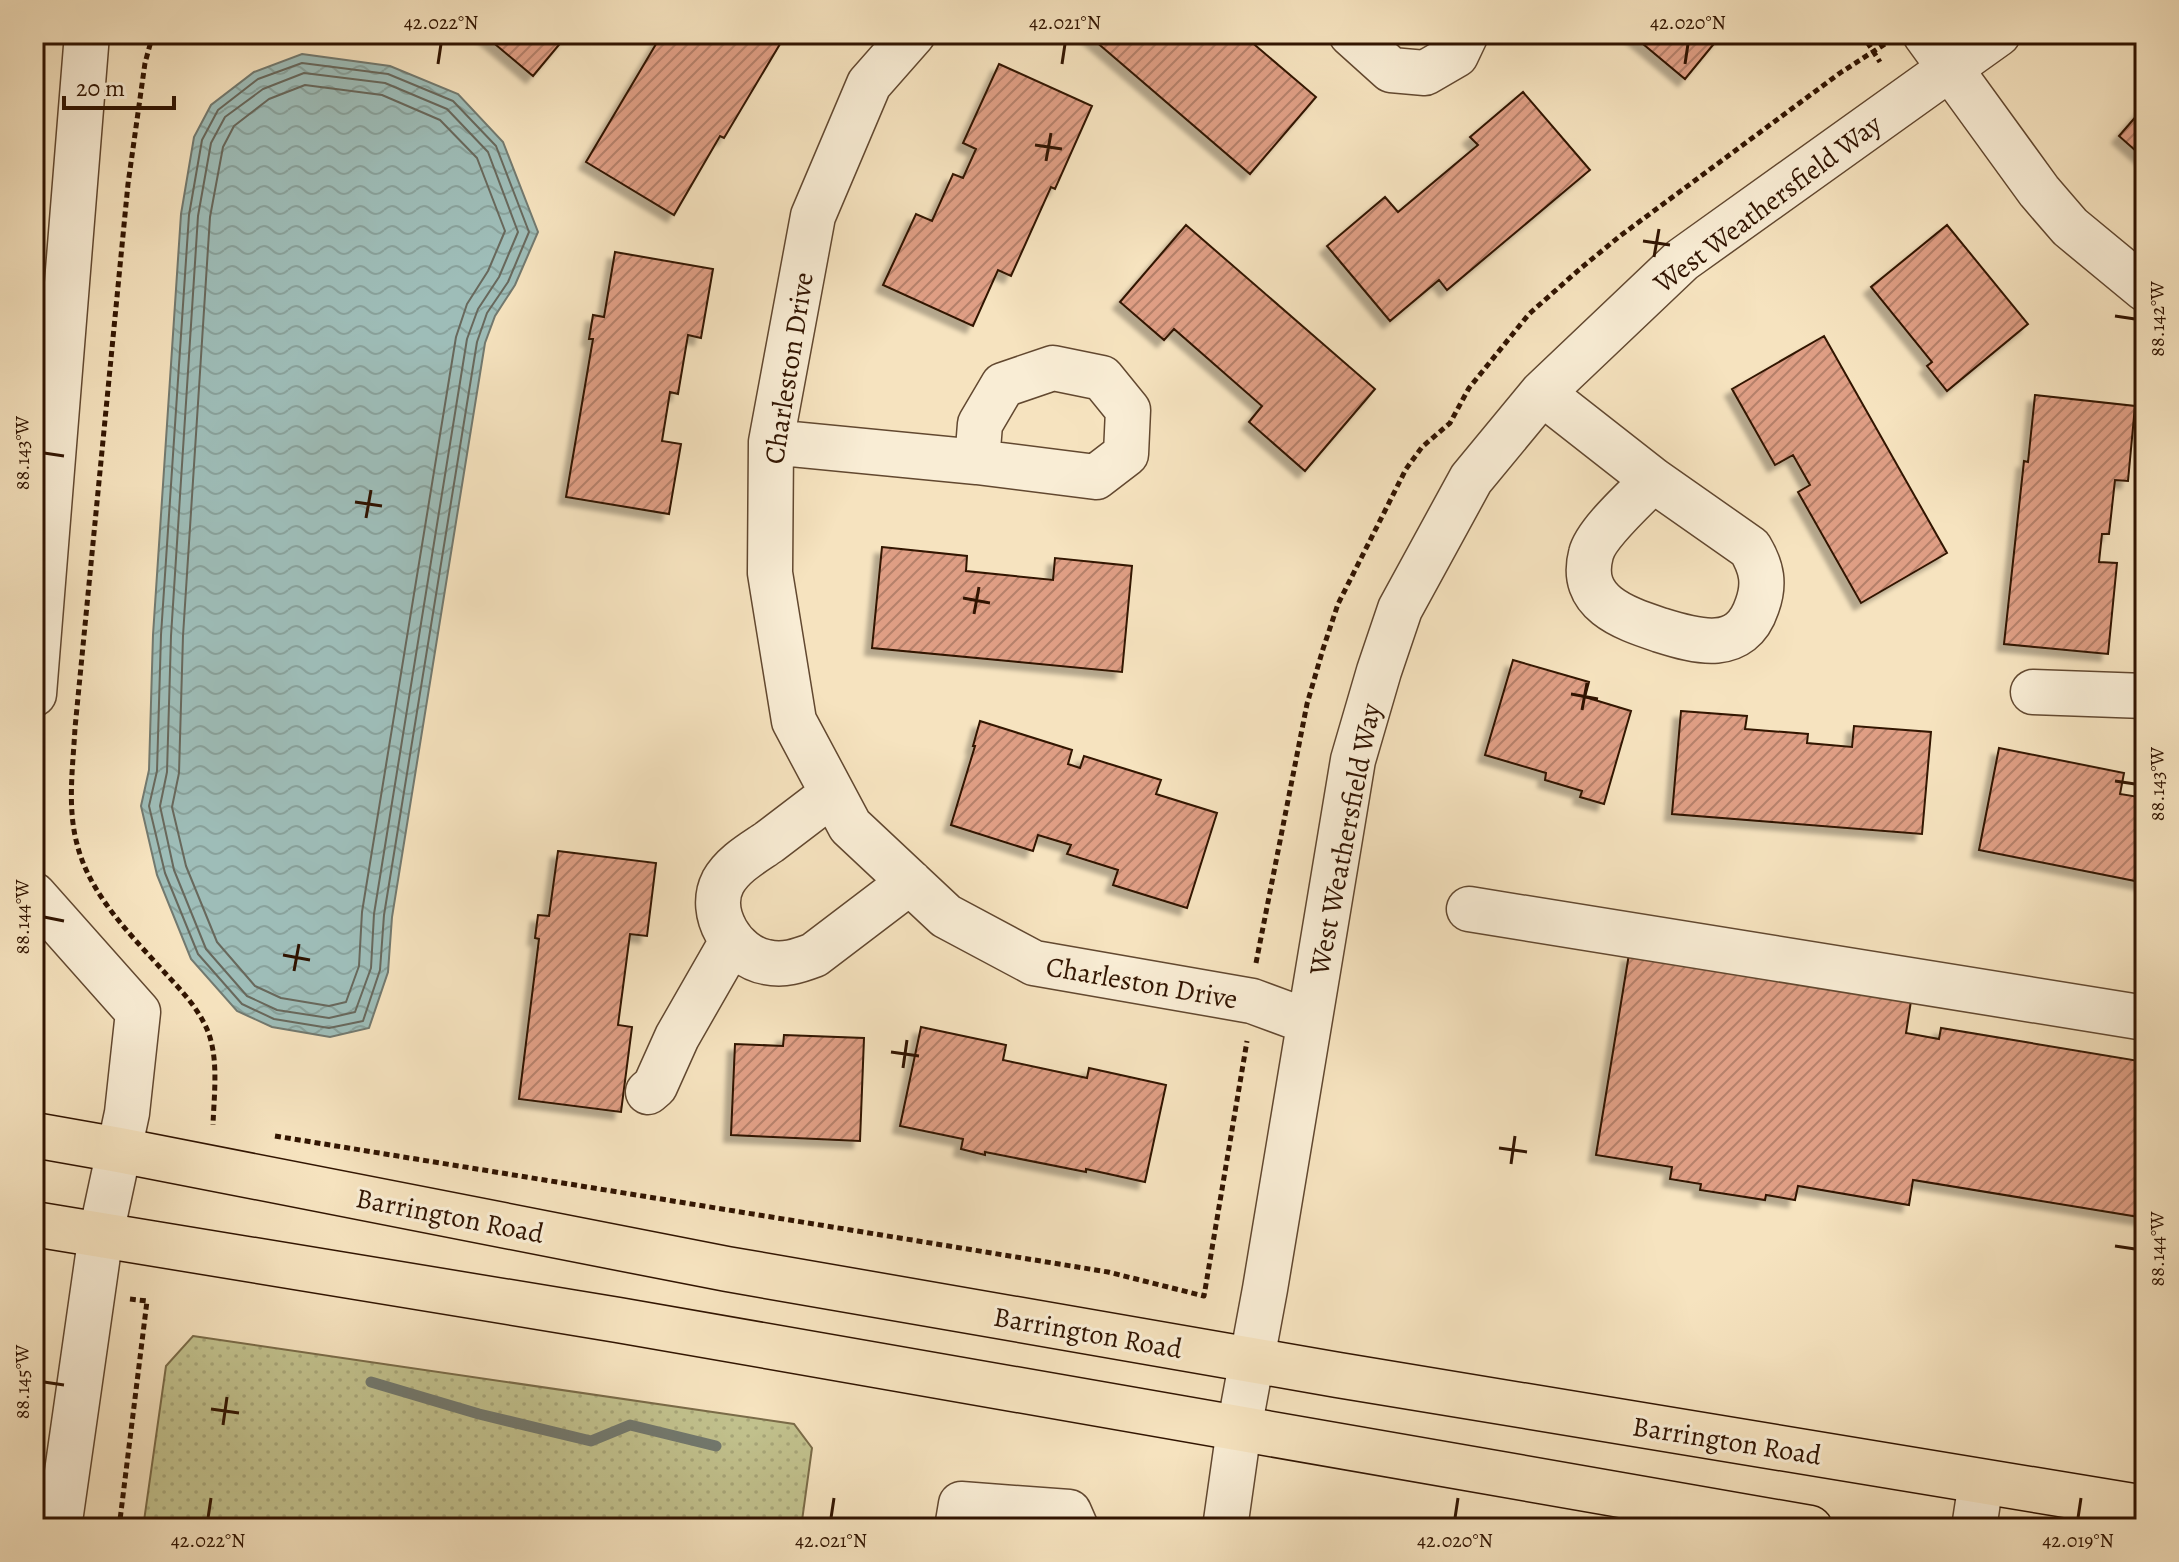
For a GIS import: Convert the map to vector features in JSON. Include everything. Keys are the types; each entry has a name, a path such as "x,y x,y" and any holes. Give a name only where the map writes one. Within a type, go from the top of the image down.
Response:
{"main road":[{"name":"Barrington Road","path":"34,1135 727,1269 1251,1361 2145,1508"},
{"path":"34,1224 618,1320 1810,1528"}],"street":[{"path":"34,694 87,34"},
{"name":"Charleston Drive","path":"913,34 869,84 813,216 771,442 770,573 794,721 850,826 946,916 1034,963 1252,1001 1309,1022"},
{"path":"1351,34 1391,70 1425,73 1456,55 1466,34"},
{"name":"West Weathersfield Way","path":"1225,1528 1239,1429 1353,760 1400,609 1471,479 1542,393 1682,260 1937,51 1998,34"},
{"path":"1937,51 2039,191 2070,227 2145,289"},
{"path":"1542,393 1653,480"},
{"path":"771,442 977,462"},
{"path":"2033,692 2145,696"},
{"path":"832,794 737,865 722,884 719,897 722,925 732,941 757,960 784,964 797,961 814,955 910,882"},
{"path":"34,895 138,1012 127,1113 101,1234 59,1528"},
{"path":"1469,909 2145,1018"},
{"path":"648,1092 655,1086 677,1037 732,941"},
{"path":"1974,1528 1981,1482"},
{"path":"957,1528 961,1504 1069,1512 1076,1528"}],"path":[{"path":"153,34 145,63 128,184 75,728 71,810 77,846 98,893 205,1024 215,1062 213,1125 198,1123"},
{"path":"1862,34 1880,62"},
{"path":"275,1136 1108,1272 1204,1296 1245,1050"},
{"path":"93,1294 147,1301 119,1528"}],"green space":[{"path":"193,1336 794,1424 812,1448 801,1528 143,1528 166,1366"}],"water":[{"path":"302,54 390,66 458,94 503,142 538,232 515,285 495,316 485,343 392,917 388,972 369,1028 330,1037 272,1027 237,1011 191,959 157,875 141,806 149,770 153,635 181,214 194,137 211,105 254,72"}],"building":[{"path":"483,34 568,34 533,76"},
{"path":"662,34 786,34 724,138 720,136 674,215 586,162"},
{"path":"1087,34 1242,34 1316,97 1250,174"},
{"path":"1631,34 1722,34 1685,79"},
{"path":"999,64 1092,106 1011,276 998,270 973,326 883,285 916,214 932,221 953,174 963,178 976,149 963,143"},
{"path":"1523,92 1590,170 1447,290 1439,280 1390,321 1327,246 1385,197 1398,212 1478,145 1470,137"},
{"path":"2145,106 2145,159 2119,136"},
{"path":"1186,225 1375,389 1305,471 1249,422 1262,406 1174,329 1164,340 1120,302"},
{"path":"1947,225 2028,324 1947,391 1927,366 1932,362 1871,287"},
{"path":"615,252 713,269 701,338 688,335 678,394 670,392 662,441 681,444 669,514 566,497 593,339 589,339 593,315 604,317"},
{"path":"1824,336 1947,553 1861,603 1798,492 1810,485 1793,455 1775,465 1732,389"},
{"path":"2035,395 2135,406 2128,481 2115,480 2109,534 2102,534 2099,562 2117,563 2108,654 2004,644 2024,461 2028,462"},
{"path":"882,547 967,556 966,571 1053,580 1055,558 1132,566 1122,672 872,648"},
{"path":"1513,660 1589,682 1585,697 1631,711 1604,804 1580,797 1582,791 1545,780 1546,773 1485,755"},
{"path":"1681,711 1747,716 1745,729 1808,734 1807,743 1852,747 1854,726 1931,732 1922,834 1672,814"},
{"path":"980,721 1072,750 1068,764 1080,768 1084,756 1161,780 1156,794 1217,813 1187,908 1113,885 1118,870 1067,854 1071,845 1038,835 1033,851 951,825"},
{"path":"1999,748 2124,773 2120,794 2145,798 2145,883 1979,850"},
{"path":"558,851 656,863 647,936 630,934 618,1025 632,1027 621,1112 519,1099 539,939 535,938 538,915 549,916"},
{"path":"1629,954 1911,1001 1906,1033 1939,1039 1941,1028 2145,1062 2145,1218 1913,1180 1909,1205 1798,1186 1795,1200 1766,1195 1765,1200 1700,1190 1701,1184 1670,1179 1672,1167 1596,1155"},
{"path":"921,1027 1006,1045 1003,1060 1087,1078 1089,1068 1166,1085 1145,1182 1086,1169 1086,1172 985,1152 985,1155 961,1149 963,1139 900,1126"},
{"path":"784,1035 864,1038 860,1141 731,1135 735,1044 783,1046"}],"waterway":[{"path":"371,1382 479,1414 591,1441 630,1425 716,1446"}]}
